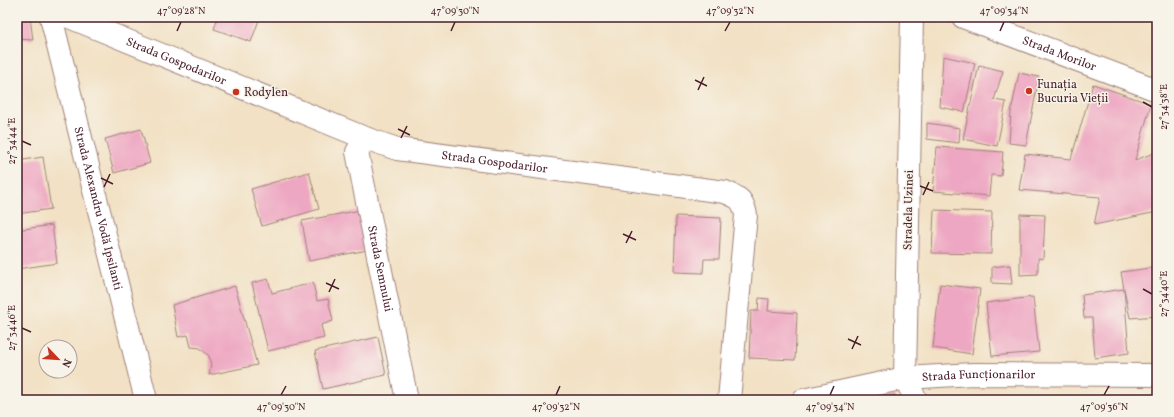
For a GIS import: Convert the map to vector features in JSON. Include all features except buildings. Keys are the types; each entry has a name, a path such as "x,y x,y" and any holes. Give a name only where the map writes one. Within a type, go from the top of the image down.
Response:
{"street":[{"name":"Strada Alexandru Vodă Ipsilanti","path":"51,17 146,400"},
{"name":"Strada Gospodarilor","path":"69,17 365,138 397,149 725,192 737,197 744,205 746,215 729,400"},
{"name":"Stradela Uzinei","path":"912,17 905,378 916,400"},
{"name":"Strada Morilor","path":"963,17 1157,90"},
{"name":"Strada Semnului","path":"365,138 357,152 407,400"},
{"name":"Strada Funcționarilor","path":"803,400 905,378 973,374 1157,375"}],"place":[{"name":"Funația Bucuria Vieții","path":"1029,91"},
{"name":"Rodylen","path":"236,92"}]}
